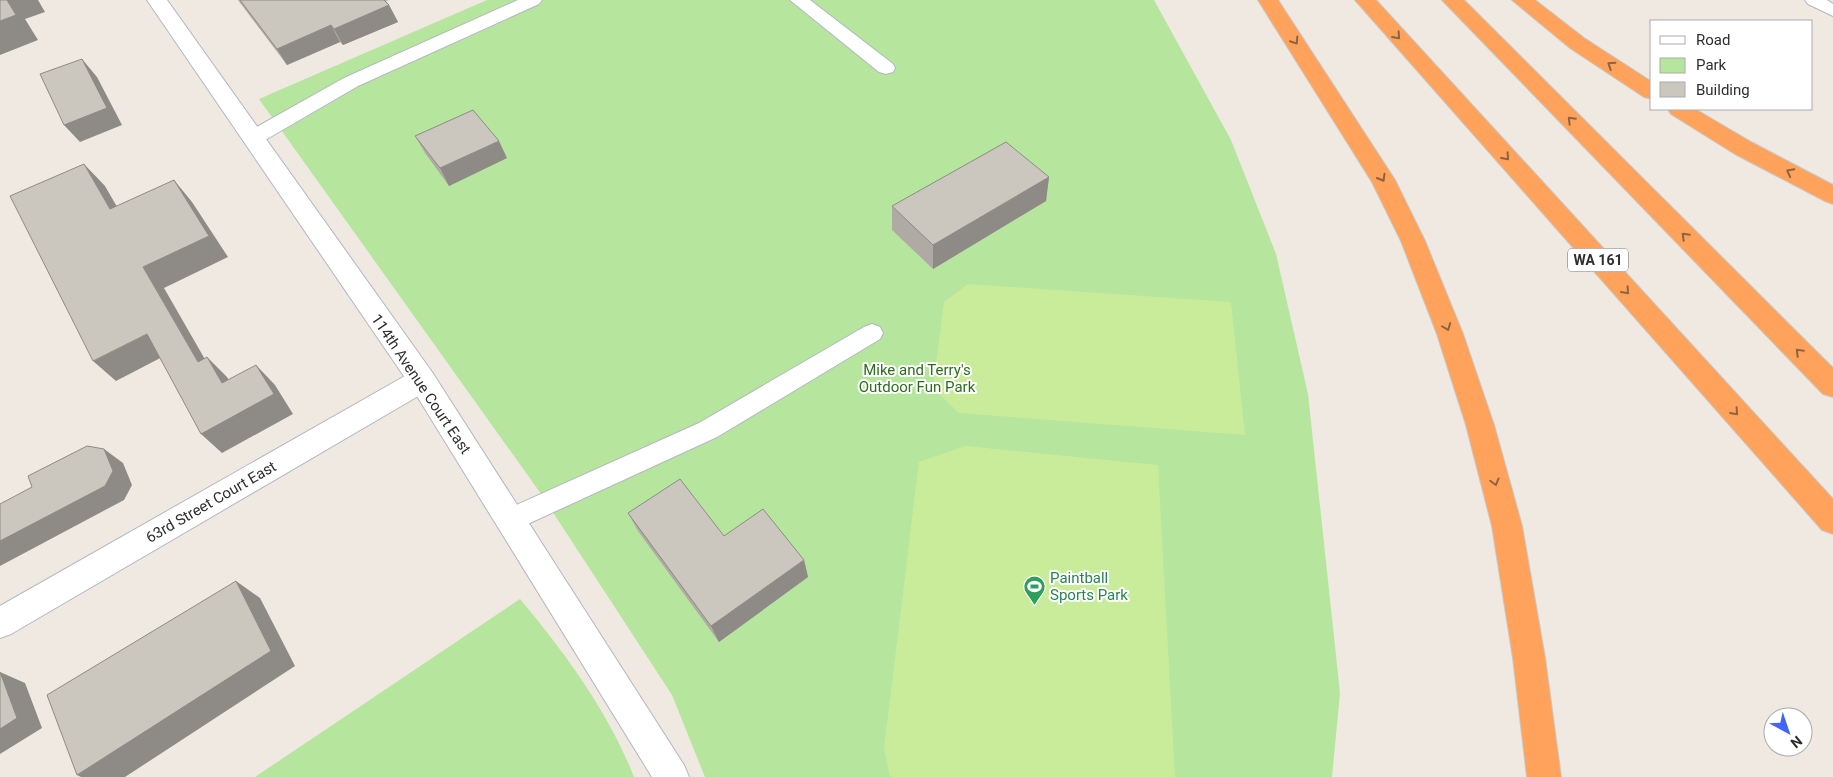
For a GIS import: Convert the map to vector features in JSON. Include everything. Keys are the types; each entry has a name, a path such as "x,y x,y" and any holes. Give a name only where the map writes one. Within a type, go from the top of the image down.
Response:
{"highway":[{"path":"1268,0 1383,180 1412,241 1450,334 1480,425 1507,526 1529,658 1544,777"},
{"name":"WA 161","path":"1365,0 1833,520"},
{"path":"1452,0 1833,386"},
{"path":"1522,0 1577,43 1650,91"},
{"path":"1682,110 1742,148 1833,195"}],"street":[{"name":"114th Avenue Court East","path":"157,0 422,380 672,777"},
{"name":"63rd Street Court East","path":"0,623 422,380"}],"lane":[{"path":"253,138 350,82 533,0"},
{"path":"799,0 886,68"},
{"path":"1814,0 1833,11"},
{"path":"510,520 708,430 872,333"}],"green space":[{"name":"Mike and Terry's Outdoor Fun Park","path":"487,0 1154,0 1231,140 1276,254 1308,394 1340,693 1332,777 705,777 672,695 539,491 259,99"},
{"path":"968,284 1231,302 1245,435 959,413 933,388 944,302"},
{"name":"Paintball Sports Park","path":"966,446 1158,465 1175,777 890,777 884,748 919,462"},
{"path":"520,599 553,640 584,684 612,729 634,777 255,777"}],"building":[{"path":"0,0 7,0 16,15 0,21"},
{"path":"240,0 384,0 389,5 334,29 331,25 277,49"},
{"path":"82,59 107,108 64,125 40,74"},
{"path":"473,110 499,141 440,168 415,136"},
{"path":"1006,142 1049,177 933,245 892,206"},
{"path":"84,164 110,209 174,180 209,236 143,267 198,362 207,357 222,383 256,365 274,394 201,434 147,334 93,361 10,196"},
{"path":"87,446 104,449 113,471 105,486 0,541 0,504 32,487 28,476"},
{"path":"680,479 724,536 763,509 804,560 711,626 628,513"},
{"path":"236,581 271,651 77,775 47,695"},
{"path":"0,672 17,718 0,729"}],"place":[{"name":"Paintball Sports Park","path":"1034,606"}]}
